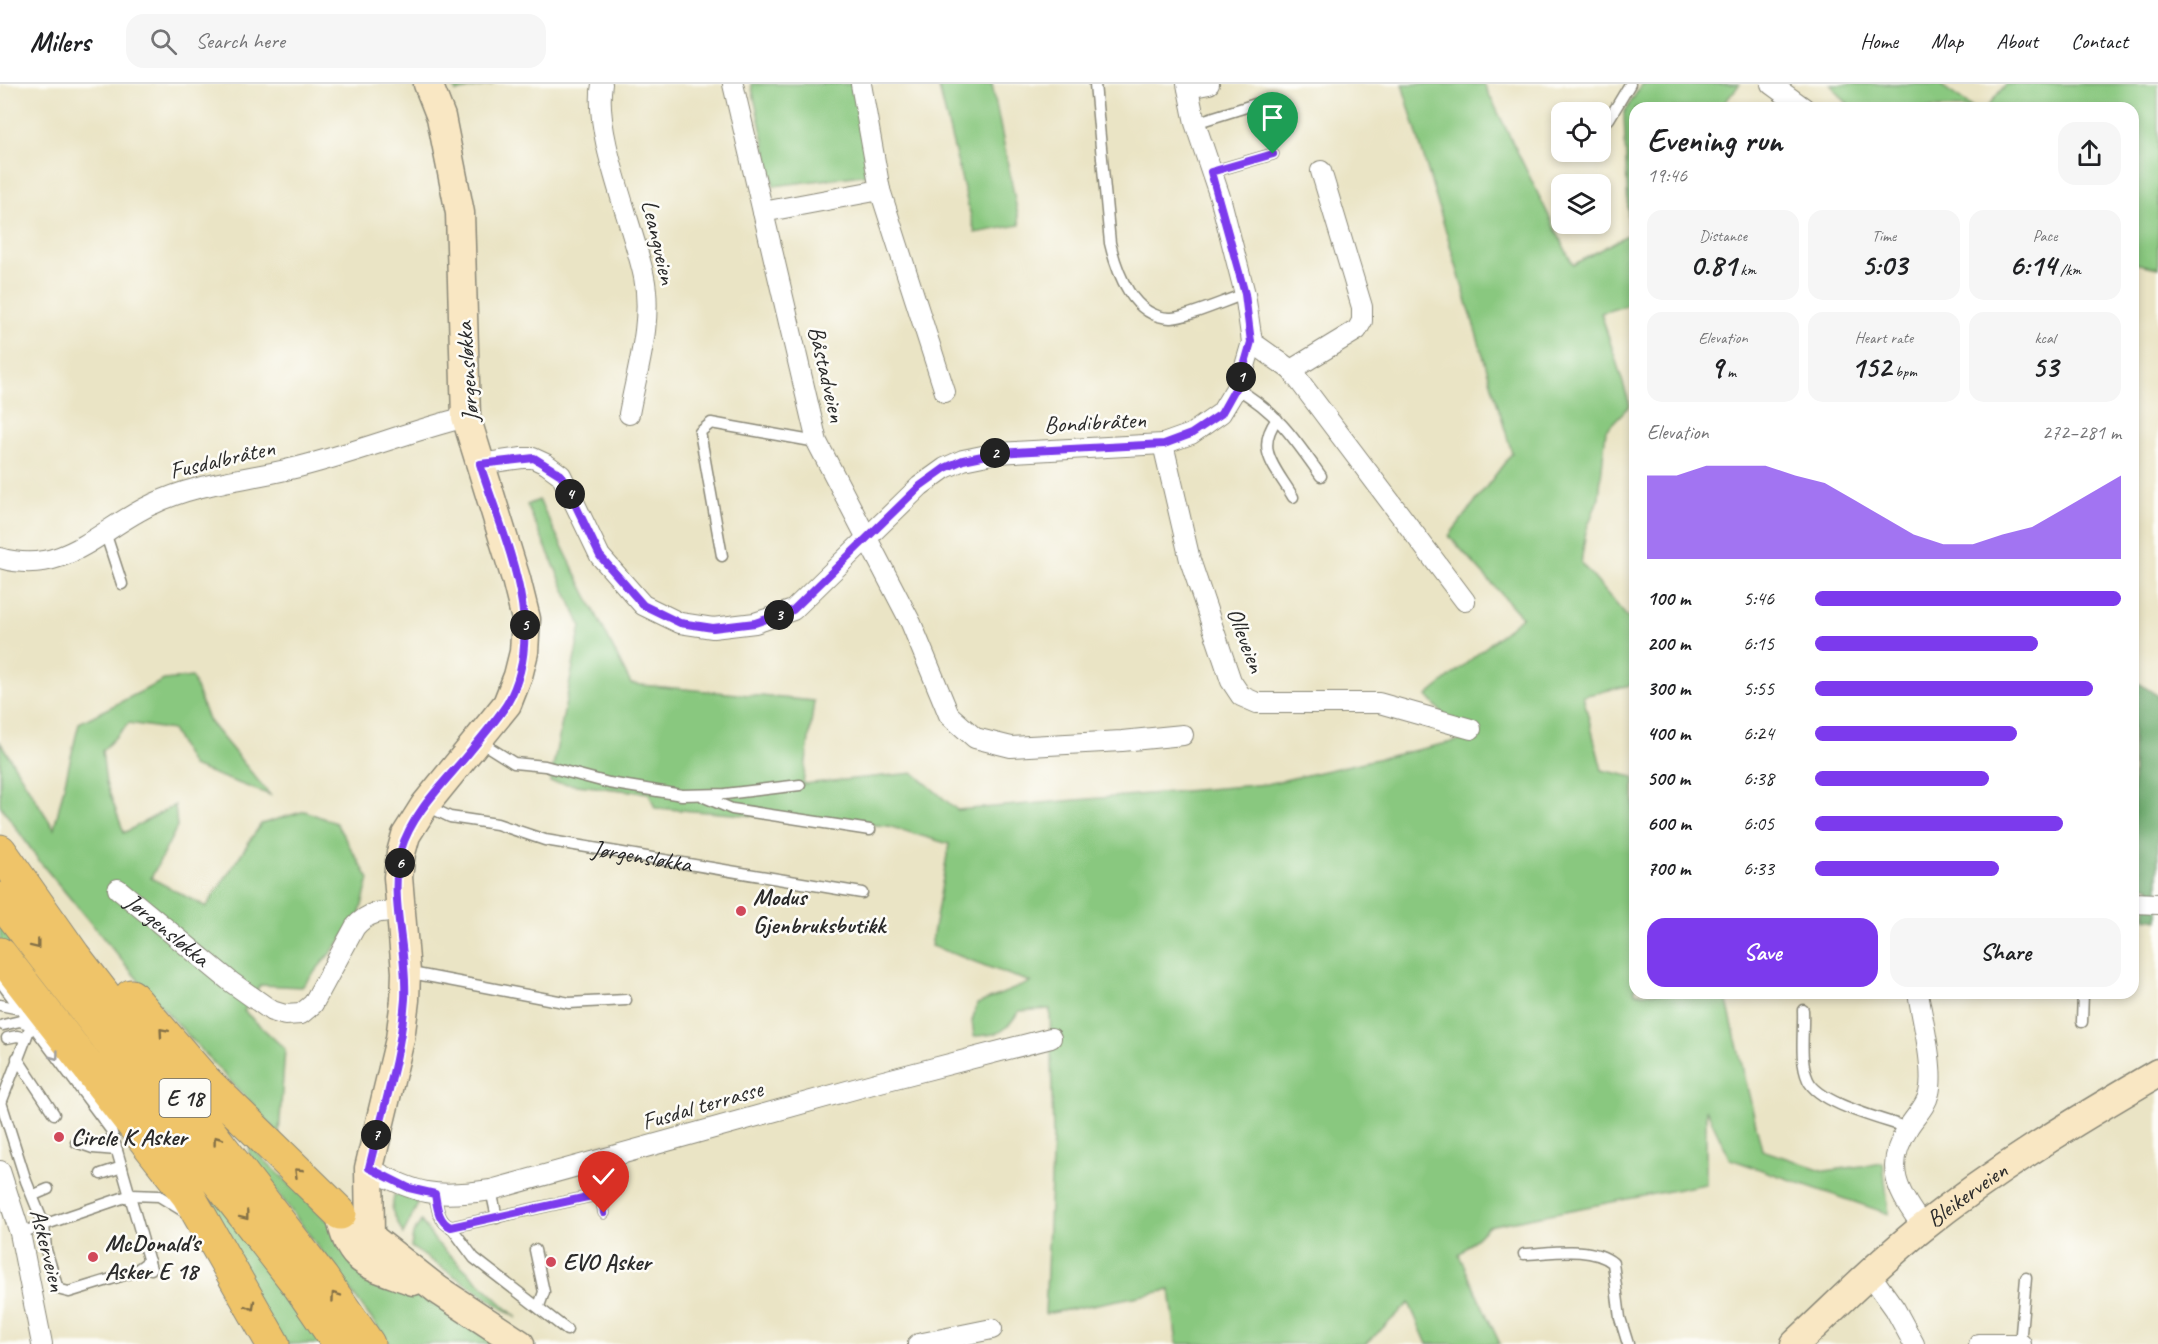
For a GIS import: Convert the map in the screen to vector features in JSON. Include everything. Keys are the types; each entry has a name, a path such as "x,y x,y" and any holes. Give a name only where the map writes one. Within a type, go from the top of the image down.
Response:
{"highway":[{"name":"E 18","path":"1,852 54,901 107,968 205,1081 340,1213"},
{"name":"E 18","path":"1,852 74,956 322,1278 368,1344"},
{"name":"E 18","path":"0,899 300,1287 339,1344"},
{"name":"E 18","path":"0,954 188,1195 273,1344"}],"street":[{"name":"Jørgensløkka","path":"369,1236 369,1168 400,1039 406,972 398,877 401,853 406,835 425,805 507,704 524,652 526,619 516,579 466,417 460,213 441,117 428,84"},
{"name":"Leangveien","path":"602,84 600,95 603,124 644,279 646,301 645,328 629,414"},
{"name":"Båstadveien","path":"732,84 817,442 866,539"},
{"path":"861,84 880,190 945,392"},
{"path":"1188,86 1209,84"},
{"path":"1771,84 1796,102"},
{"name":"Bondibråten","path":"480,464 534,458 561,475 600,556 643,605 680,623 713,628 755,623 793,610 920,486 945,468 963,460 997,453 1164,444 1191,434 1221,414 1236,388 1251,342 1245,294 1196,123 1188,86"},
{"path":"1291,370 1357,330 1362,321 1362,308 1321,171"},
{"path":"764,212 880,190"},
{"path":"1251,342 1291,370 1465,601"},
{"name":"Fusdalbråten","path":"0,558 17,563 63,558 152,504 177,494 214,483 292,469 466,417"},
{"name":"Olleveien","path":"1164,444 1190,560 1231,681 1241,696 1257,703 1379,704 1471,729"},
{"path":"866,539 911,623 950,715 975,738 1011,747 1183,735"},
{"name":"Jørgensløkka","path":"118,889 231,982 272,1011 285,1016 301,1014 313,1004 355,927 364,916 379,911 400,911"},
{"path":"2139,903 2158,904"},
{"path":"1919,999 1930,1076 1929,1093 1908,1128 1897,1153 1894,1174 1899,1192 1923,1227"},
{"name":"Fusdal terrasse","path":"369,1168 409,1188 435,1194 454,1195 491,1190 1051,1038"},
{"name":"Bleikerveien","path":"1795,1344 1923,1227 2002,1170 2078,1120 2158,1073"},
{"name":"Jørgensløkka","path":"340,1213 369,1168"},
{"name":"Askerveien","path":"0,1170 20,1233 42,1344"},
{"path":"340,1213 438,1290 520,1344"},
{"path":"340,1213 344,1237 356,1256 376,1267 438,1290"},
{"path":"1870,1274 1895,1309 1914,1344"},
{"path":"918,1344 992,1329"},
{"path":"1979,1344 2021,1344"}],"lane":[{"path":"1095,84 1110,243 1116,268 1128,290 1150,313 1171,318 1245,294"},
{"path":"1611,116 1630,84"},
{"path":"1196,123 1262,102"},
{"path":"1211,172 1273,154"},
{"path":"1236,388 1261,403 1277,419 1321,476"},
{"path":"1277,419 1268,432 1267,452 1293,497"},
{"path":"722,556 700,432 711,423 817,442"},
{"path":"105,532 122,584"},
{"path":"479,741 514,763 545,766 620,785 701,795 800,785"},
{"path":"701,795 732,809 870,830"},
{"name":"Jørgensløkka","path":"425,805 450,817 497,824 545,840 862,893"},
{"path":"406,972 569,1003 626,1000"},
{"path":"0,981 108,1126 131,1195 150,1265 69,1292 57,1286 46,1250 44,1225 26,1181 1,1101 31,1024"},
{"path":"2082,1022 2083,999"},
{"path":"0,1005 20,1009"},
{"path":"1803,1010 1805,1067 1809,1082 1816,1092 1833,1101 1908,1128"},
{"path":"3,1025 20,1021 31,1024"},
{"path":"7,1038 17,1036 26,1038"},
{"path":"17,1058 54,1114"},
{"path":"76,1142 93,1148 117,1150"},
{"path":"595,1161 604,1213"},
{"path":"101,1174 122,1167"},
{"path":"33,1195 48,1189"},
{"path":"491,1190 497,1218"},
{"path":"435,1194 440,1218 445,1225 451,1227 601,1194"},
{"path":"20,1233 131,1195 159,1196 181,1208 228,1268"},
{"path":"451,1227 474,1258 567,1330"},
{"path":"535,1250 543,1292 538,1306"},
{"path":"1524,1254 1573,1252 1605,1256 1613,1263 1620,1318 1628,1344"},
{"path":"2021,1344 2026,1278"}],"green space":[{"path":"453,84 493,84 456,92"},
{"path":"751,84 854,84 870,174 774,186"},
{"path":"938,84 992,84 1020,225 975,233"},
{"path":"1402,84 1484,84 1551,220 1551,234 1558,234 1573,265 1629,234 1629,305 1601,313 1629,406 1606,430 1599,497 1586,531 1581,563 1629,619 1629,685 1583,696 1602,770 1629,776 1629,999 1726,999 1762,1150 1825,1171 1883,1163 1889,1214 1730,1159 1706,1109 1706,1184 1488,1226 1459,1255 1500,1344 1427,1344 1409,1303 1366,1344 1177,1344 1170,1290 1045,1314 1053,1136 1050,1009 1019,1011 1010,1024 1001,1031 990,1035 974,1036 972,1021 977,1004 1031,982 931,946 949,844 888,826 655,808 649,793 550,782 581,626 527,505 539,500 631,684 814,701 803,784 914,773 957,810 1267,784 1465,739 1427,696 1522,617 1449,536 1512,453"},
{"path":"1642,84 1740,84 1725,102 1631,102"},
{"path":"1830,84 1939,84 1964,102 1846,102"},
{"path":"2006,84 2158,84 2158,268 2139,264 2139,102 1991,102"},
{"path":"1629,105 1629,234 1624,113"},
{"path":"192,677 208,720 270,795 192,766 172,730 129,723 102,751 106,783 124,833 175,805 177,827 151,878 206,907 261,824 305,811 336,823 369,879 358,920 302,987 260,985 244,1011 285,1049 279,1134 149,993 40,862 0,805 0,742 54,829 79,723 164,680"},
{"path":"2139,683 2158,696 2158,920 2145,918 2150,886 2139,887"},
{"path":"0,911 327,1344 286,1344 0,941"},
{"path":"250,1146 393,1283 443,1309 495,1344 390,1344 249,1154"},
{"path":"394,1195 407,1195 417,1201 417,1206 403,1234 392,1210"},
{"path":"421,1221 436,1242 517,1318 411,1247 413,1234"}],"place":[{"name":"Modus Gjenbruksbutikk","path":"741,911"},
{"name":"Circle K Asker","path":"59,1137"},
{"name":"McDonald's Asker E 18","path":"93,1257"},
{"name":"EVO Asker","path":"551,1262"}],"route":[{"path":"604,1213 601,1194 451,1227 445,1225 440,1218 435,1194 426,1194 409,1188 369,1168 400,1039 405,1000 406,972 398,877 406,835 425,805 507,704 524,652 526,619 480,464 534,458 561,475 600,556 643,605 680,623 713,628 755,623 793,610 920,486 945,468 963,460 997,453 1164,444 1191,434 1221,414 1240,380 1251,342 1245,294 1220,196 1211,172 1273,154"}]}
